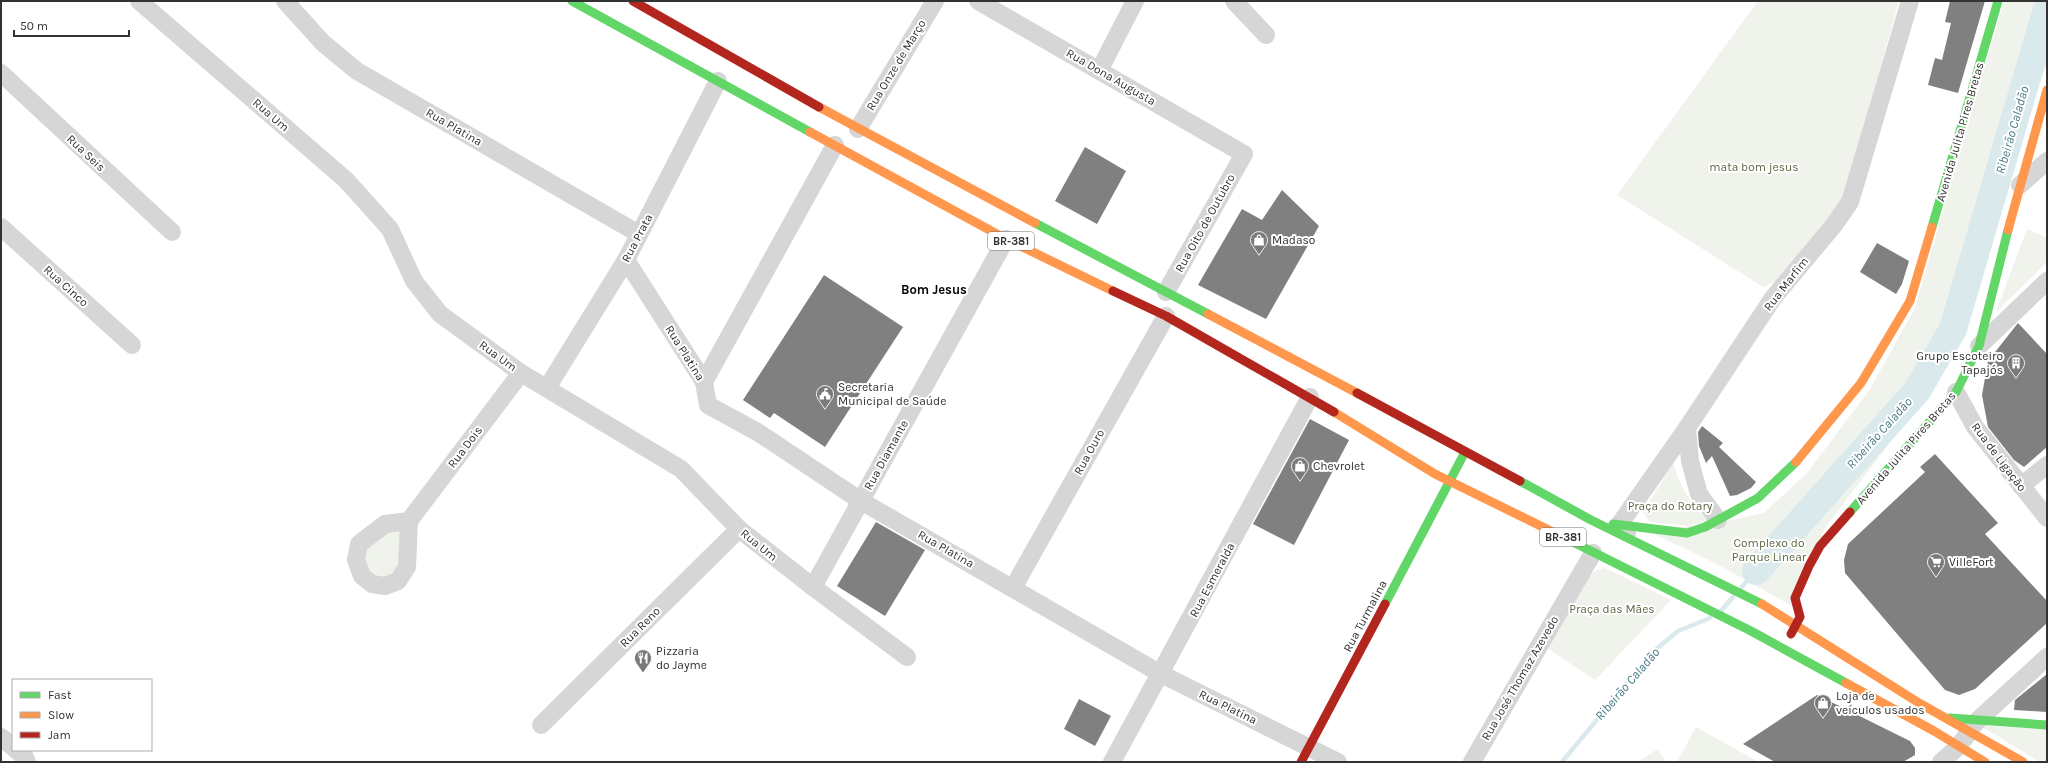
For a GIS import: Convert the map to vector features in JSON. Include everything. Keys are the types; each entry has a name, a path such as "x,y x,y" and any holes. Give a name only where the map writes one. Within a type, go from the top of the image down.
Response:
{"main road":[{"name":"BR-381","path":"572,1 1006,239 1166,316 1310,397 1436,474 1593,553 1676,592 1772,643"},
{"name":"BR-381","path":"633,1 858,129 1591,520 1635,540 1798,621"},
{"name":"Avenida Julita Pires Bretas","path":"1591,520 1688,533 1718,520 1758,498 1795,463 1862,383 1910,301 1998,1"},
{"name":"Avenida Julita Pires Bretas","path":"1798,621 1795,598 1809,566 1820,546 1956,392 1979,346 2020,185 2045,102"},
{"name":"Rua Turmalina","path":"1305,754 1465,452"},
{"path":"1772,643 1786,638 1793,632 1798,621 1826,643 1919,703 1944,717 1973,726 2047,725"},
{"path":"1772,643 1934,731 1962,754 1985,762"},
{"path":"1944,717 1973,726 2023,762"}],"street":[{"name":"Rua Um","path":"139,1 346,180 390,229 414,281 440,314 521,373 681,469 739,529 907,658"},
{"name":"Rua Platina","path":"285,1 323,43 357,71 639,234"},
{"name":"Rua Onze de Março","path":"858,129 935,1"},
{"name":"Rua Dona Augusta","path":"978,1 1244,154"},
{"path":"1099,71 1135,1"},
{"path":"1234,1 1266,35"},
{"name":"Rua Marfim","path":"1619,524 1687,428 1772,298 1834,225 1850,202 1910,1"},
{"name":"Rua Seis","path":"1,74 172,232"},
{"name":"Rua Prata","path":"547,388 626,260 718,82"},
{"path":"704,382 835,145"},
{"name":"Rua Oito de Outubro","path":"1166,292 1244,154"},
{"path":"2020,185 2047,161"},
{"name":"Rua Cinco","path":"1,227 132,345"},
{"name":"Rua Diamante","path":"813,587 1006,239"},
{"name":"Rua Platina","path":"626,260 704,382 708,405 759,433 861,500 1161,674 1305,754 1338,762"},
{"path":"1979,346 2044,283"},
{"name":"Rua Ouro","path":"1012,588 1166,316"},
{"name":"Rua Dois","path":"409,521 521,373"},
{"name":"Rua de Ligação","path":"1956,392 1975,427 2047,518"},
{"name":"Rua Esmeralda","path":"1112,762 1310,397"},
{"path":"1687,428 1690,461 1699,494 1718,520"},
{"path":"2021,486 2047,465"},
{"path":"1619,524 1635,540"},
{"name":"Rua Reno","path":"541,725 739,529"},
{"name":"Rua José Thomaz Azevedo","path":"1472,762 1593,553"},
{"path":"1941,762 1962,754 1973,726 2047,657"},
{"path":"1,737 12,747"},
{"path":"17,751 25,757 27,762"}],"green space":[{"name":"mata bom jesus","path":"1758,1 1899,1 1840,212 1785,277 1763,287 1617,195"},
{"name":"Complexo do Parque Linear","path":"2004,1 2047,1 2047,62 1958,336 1924,398 1825,528 1794,607 1713,562 1650,532 1727,521 1764,513 1808,472 1870,389 1915,308"},
{"path":"2027,229 2047,238 2047,262 1996,312"},
{"name":"Praça do Rotary","path":"1673,463 1686,494 1708,521 1690,526 1650,522 1643,512"},
{"path":"403,529 402,566 383,582 366,573 362,548 381,534"},
{"name":"Praça das Mães","path":"1605,568 1671,600 1595,680 1547,648 1587,577 1597,570"},
{"path":"1979,725 2047,729 2047,762 2040,762"},
{"path":"1696,727 1759,762 1677,762"},
{"path":"1658,749 1666,762 1637,762"}],"building":[{"path":"1950,1 1985,1 1958,93 1928,85 1935,58 1942,60 1951,23 1945,22"},
{"path":"1085,147 1126,171 1097,224 1055,201"},
{"name":"Madaso","path":"1282,190 1319,226 1266,319 1198,285 1242,209 1262,220"},
{"path":"1877,243 1909,261 1902,284 1896,294 1860,272"},
{"path":"824,275 903,327 825,447 774,413 770,418 743,400"},
{"name":"Grupo Escoteiro Tapajós","path":"2018,323 2047,354 2047,447 2024,467 2014,460 1988,427 1982,395 1988,361"},
{"name":"Chevrolet","path":"1310,419 1349,440 1294,545 1253,524"},
{"path":"1702,426 1723,443 1719,447 1756,482 1751,488 1737,495 1730,496 1712,456 1706,463 1699,446 1698,432"},
{"name":"VilleFort","path":"1935,454 1998,523 1985,534 2047,601 2047,623 1975,689 1959,695 1945,690 1845,573 1844,560 1848,544 1925,472 1920,467"},
{"path":"876,522 925,550 885,616 837,586"},
{"path":"2047,674 2047,712 2014,710 2015,700"},
{"name":"Loja de veículos usados","path":"1817,695 1910,741 1915,748 1915,755 1903,762 1775,762 1743,744"},
{"path":"1079,699 1111,716 1095,746 1064,729"}],"waterway":[{"name":"Ribeirão Caladão","path":"1756,571 1917,391 1953,329 2047,9"},
{"name":"Ribeirão Caladão","path":"1741,588 1756,571"},
{"name":"Ribeirão Caladão","path":"1721,611 1733,597"},
{"name":"Ribeirão Caladão","path":"1562,762 1654,651 1678,631 1710,618"}],"traffic: fast":[{"path":"572,1 810,132"},
{"path":"1932,227 1998,1"},
{"path":"1035,223 1208,314"},
{"path":"1850,512 1956,392 1979,346 2008,230"},
{"path":"1385,604 1465,452"},
{"path":"1613,524 1687,533 1705,527 1758,498 1796,462"},
{"path":"1520,481 1591,520 1762,604"},
{"path":"1559,535 1751,631 1846,683"},
{"path":"1950,718 2047,725"}],"traffic: slow":[{"path":"2008,230 2047,90"},
{"path":"819,107 1035,223"},
{"path":"810,132 1006,239 1113,291"},
{"path":"1796,462 1861,383 1910,301 1932,227"},
{"path":"1208,314 1357,393"},
{"path":"1334,412 1435,474 1559,535"},
{"path":"1762,604 1919,703 2023,762"},
{"path":"1846,683 1934,731 1985,762"}],"traffic: jam":[{"path":"633,1 819,107"},
{"path":"1113,291 1166,316 1334,412"},
{"path":"1357,393 1520,481"},
{"path":"1791,634 1800,617 1795,598 1809,566 1820,546 1850,512"},
{"path":"1301,762 1385,604"}],"place":[{"name":"Madaso","path":"1259,255"},
{"name":"Grupo Escoteiro Tapajós","path":"2016,378"},
{"name":"Secretaria Municipal de Saúde","path":"825,409"},
{"name":"Chevrolet","path":"1300,481"},
{"name":"VilleFort","path":"1936,577"},
{"name":"Pizzaria do Jayme","path":"643,673"},
{"name":"Loja de veículos usados","path":"1823,718"}],"district":[{"name":"Bom Jesus","path":"934,289"}]}
